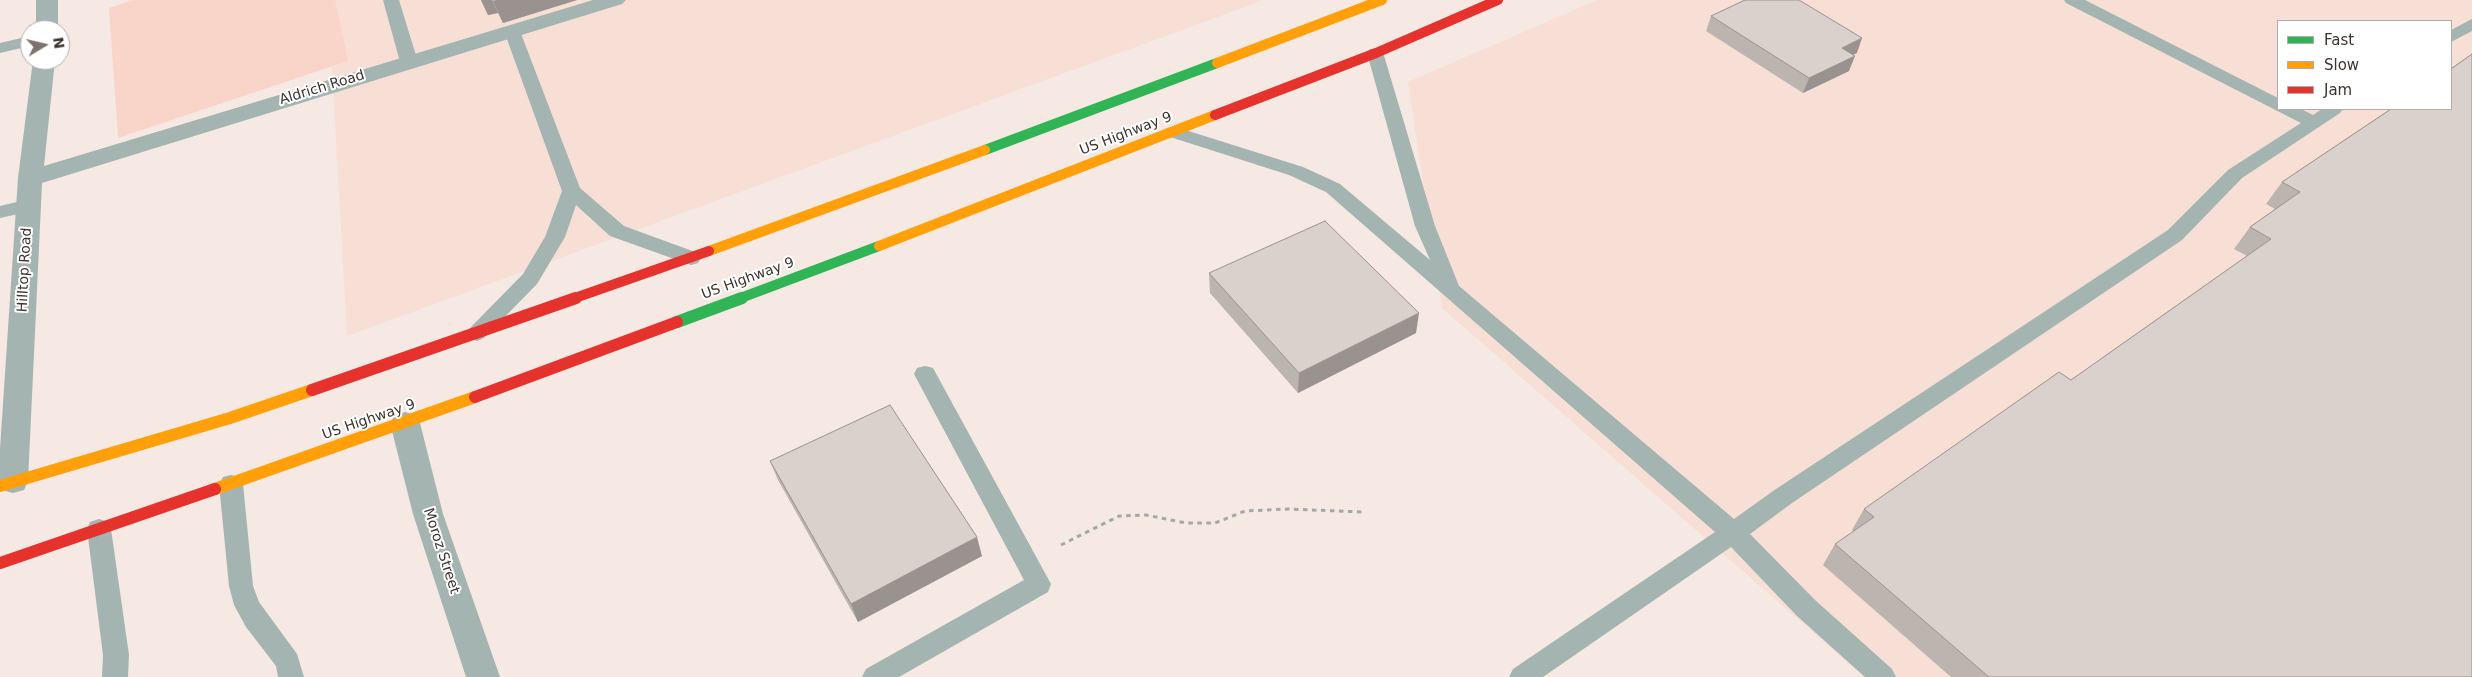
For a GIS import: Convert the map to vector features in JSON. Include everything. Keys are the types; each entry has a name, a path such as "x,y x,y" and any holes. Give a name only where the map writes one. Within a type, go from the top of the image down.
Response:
{"highway":[{"path":"7,484 230,418 691,258 1049,128 1382,0"},
{"name":"US Highway 9","path":"0,563 405,423 868,250 1376,54 1498,0"}],"street":[{"path":"47,0 47,20"},
{"name":"Aldrich Road","path":"30,178 615,0"},
{"name":"Hilltop Road","path":"7,484 30,178 43,70"},
{"name":"Moroz Street","path":"405,423 428,514 483,677"}],"lane":[{"path":"391,0 409,62"},
{"path":"2072,0 2277,104"},
{"path":"2452,36 2472,24"},
{"path":"512,31 572,191 617,231 691,258"},
{"path":"0,48 20,43"},
{"path":"1376,54 1425,226 1452,289"},
{"path":"2288,110 2314,122"},
{"path":"1522,677 1784,496 2175,235 2235,174 2332,110"},
{"path":"1173,132 1256,160 1296,171 1333,188 1733,533 1806,608 1883,677"},
{"path":"477,333 530,279 555,236 572,191"},
{"path":"0,212 29,205"},
{"path":"875,677 1039,584 925,374"},
{"path":"231,484 241,586 247,605 288,662 291,677"},
{"path":"99,529 116,655 115,677"}],"path":[{"path":"1027,562 1119,516 1146,515 1186,523 1215,523 1246,511 1288,509 1363,512"}],"shaded area":[{"path":"133,0 335,0 348,61 118,138 109,8"},
{"path":"328,0 1264,0 347,336"},
{"path":"1597,0 2472,0 2472,677 1864,677 1442,308 1408,82"}],"building":[{"path":"1745,0 1799,0 1862,38 1842,48 1855,56 1809,78 1711,16"},
{"path":"2472,54 2472,677 1989,677 1835,544 1874,517 1864,509 2059,372 2071,380 2271,239 2250,227 2300,192 2282,182 2390,110 2452,110 2452,68"},
{"path":"1325,221 1419,313 1299,373 1209,273"},
{"path":"890,405 977,537 851,604 770,461"}],"traffic: fast":[{"path":"985,150 1217,63"},
{"path":"677,322 879,246"}],"traffic: slow":[{"path":"1217,63 1382,0"},
{"path":"879,246 1215,115"},
{"path":"709,251 985,150"},
{"path":"0,486 230,418 312,390"},
{"path":"215,489 475,397"}],"traffic: jam":[{"path":"1215,115 1376,53 1498,0"},
{"path":"312,390 709,251"},
{"path":"475,397 677,322"},
{"path":"0,563 215,489"}]}
